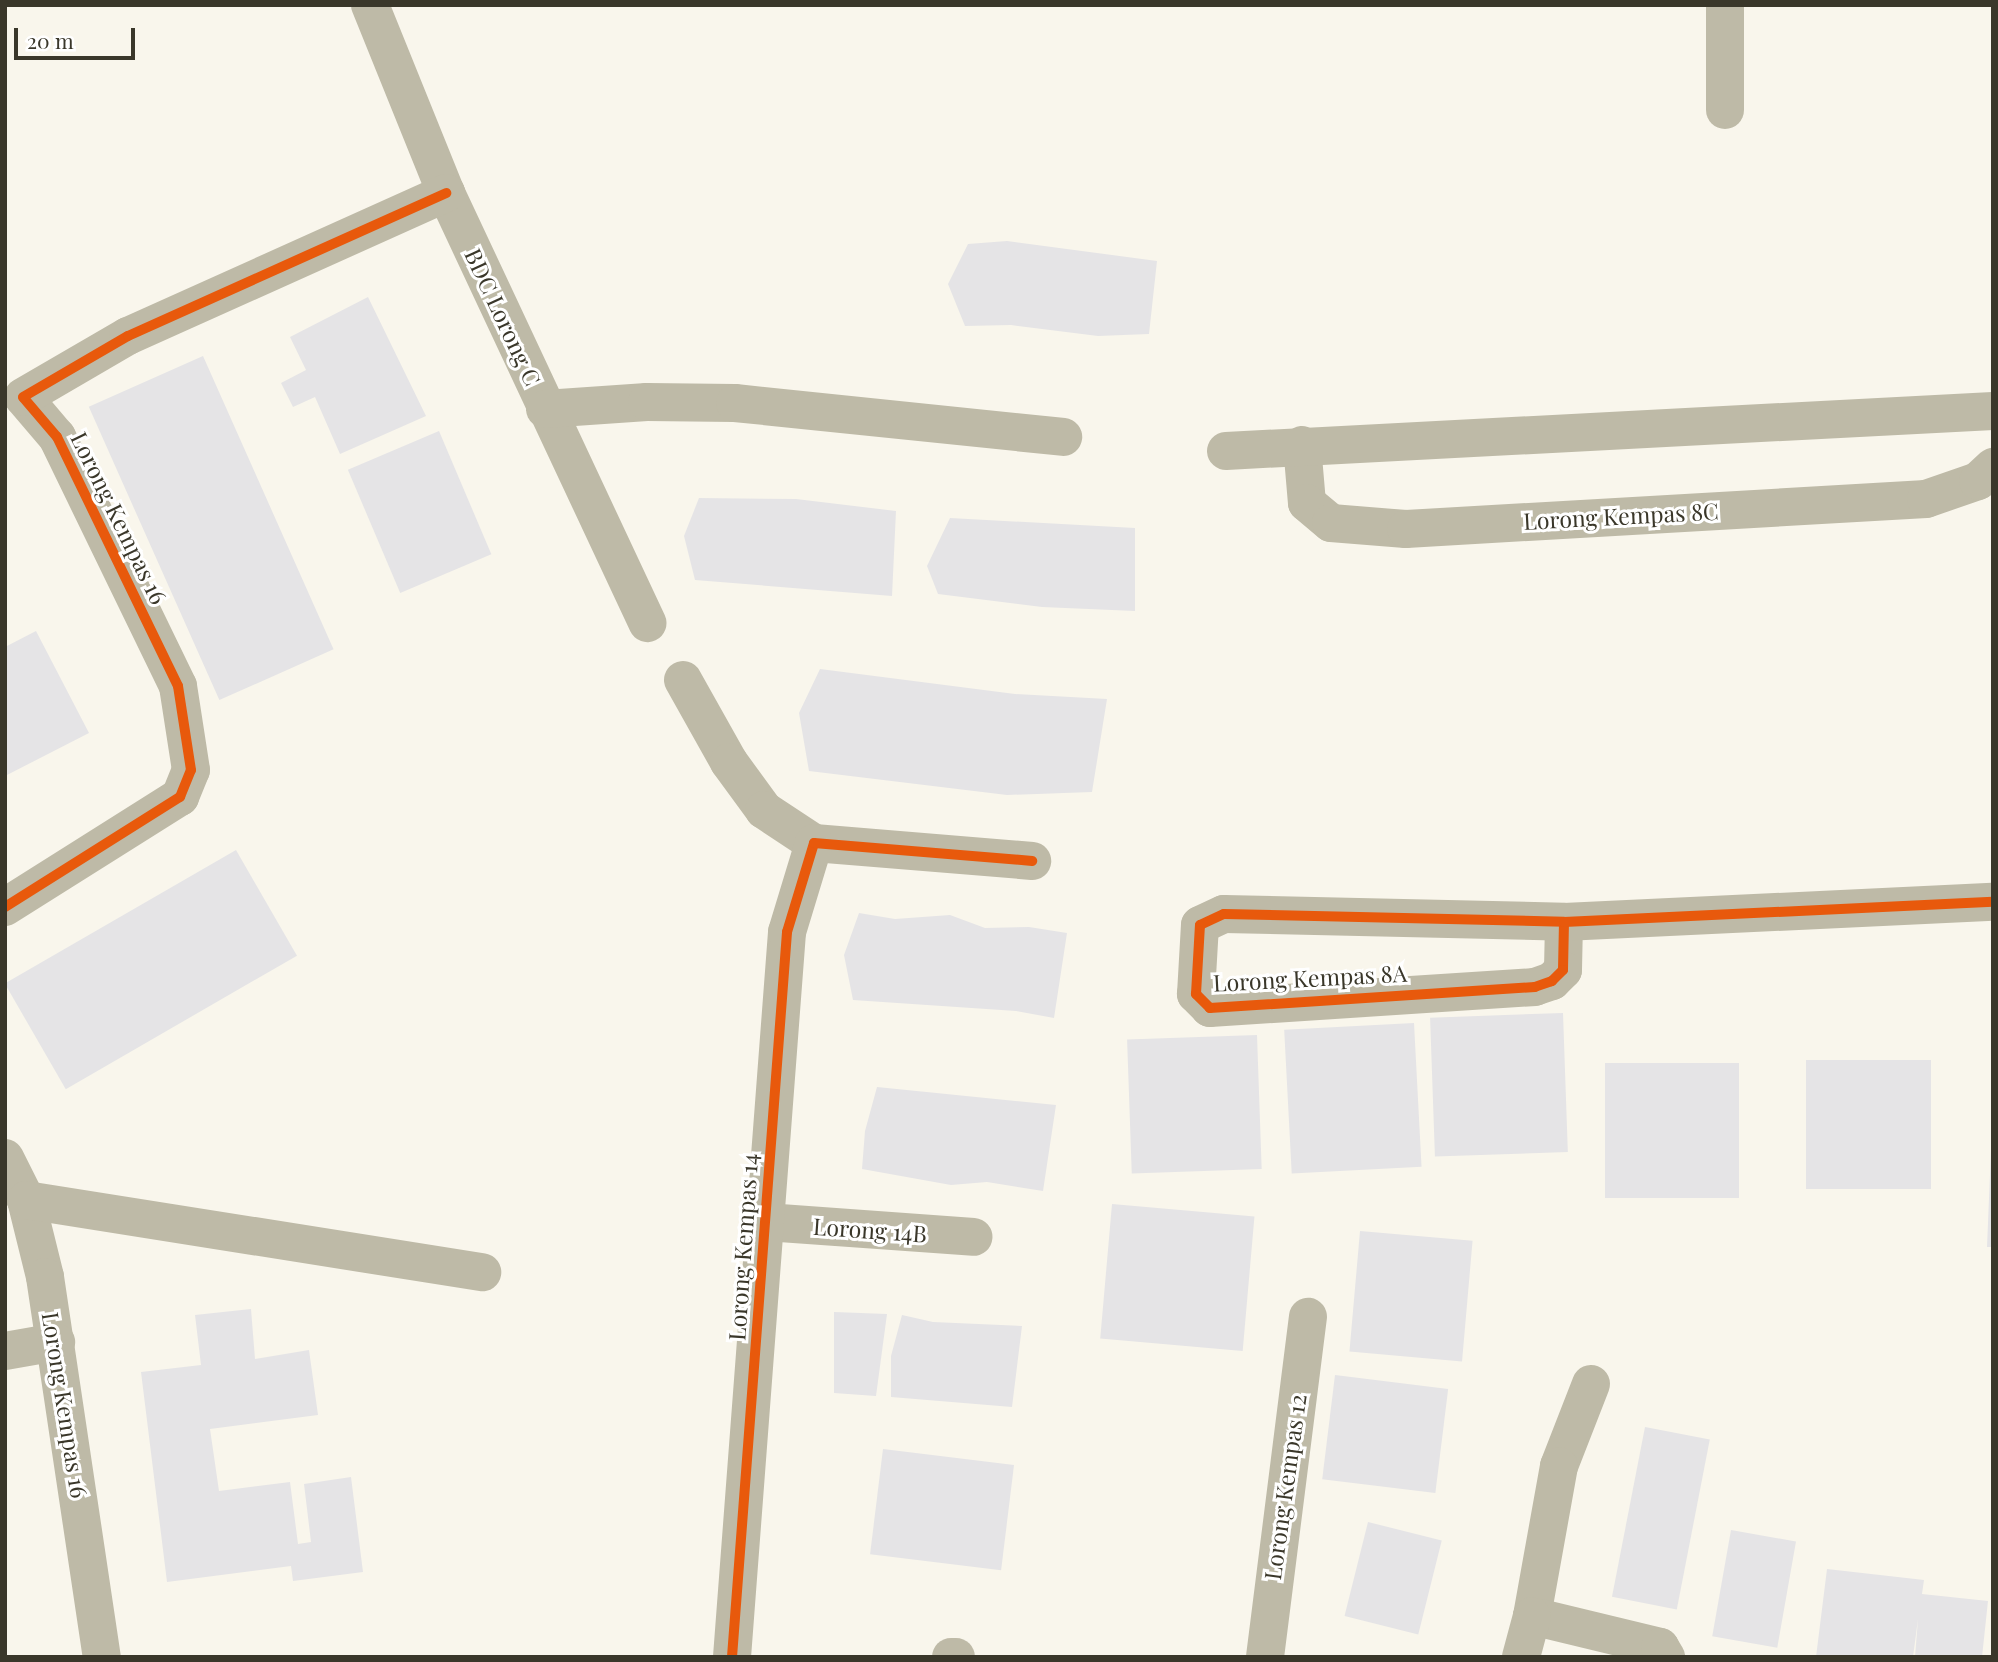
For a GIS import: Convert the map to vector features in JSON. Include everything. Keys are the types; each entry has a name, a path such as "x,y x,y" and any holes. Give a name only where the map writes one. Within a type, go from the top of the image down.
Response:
{"street":[{"name":"BDC Lorong C","path":"370,5 446,193 647,622"},
{"path":"1725,5 1725,110"},
{"name":"Lorong Kempas 16","path":"5,906 180,797 191,770 178,686 57,437 14,388 446,193"},
{"path":"545,409 647,402 735,403 1063,436"},
{"path":"1226,451 1302,444 1993,411"},
{"name":"Lorong Kempas 8C","path":"1302,444 1307,503 1331,523 1406,529 1926,499 1978,481 1993,467"},
{"path":"683,680 729,762 764,810 814,844 1032,860"},
{"name":"Lorong Kempas 14","path":"732,1657 787,933 814,844"},
{"name":"Lorong Kempas 8A","path":"1564,922 1563,970 1552,981 1535,987 1210,1008 1196,994 1200,925 1224,914 1564,922 1993,902"},
{"name":"Lorong Kempas 16","path":"5,1158 26,1199 56,1342 102,1657"},
{"path":"26,1199 482,1272"},
{"name":"Lorong 14B","path":"766,1222 974,1237"},
{"name":"Lorong Kempas 12","path":"1265,1657 1308,1317"},
{"path":"5,1351 56,1342"},
{"path":"1521,1657 1532,1616 1559,1466 1591,1384"},
{"path":"1532,1616 1660,1647 1666,1657"}],"building":[{"path":"1007,241 1157,261 1149,334 1098,336 1011,325 965,326 948,284 968,244"},
{"path":"368,297 426,416 340,454 315,397 293,407 281,383 306,370 290,337"},
{"path":"203,356 334,649 219,700 89,407"},
{"path":"439,431 491,554 400,593 348,470"},
{"path":"699,498 796,499 896,511 892,596 695,580 684,536"},
{"path":"950,518 1135,528 1135,611 1042,607 938,594 927,566"},
{"path":"36,631 89,733 5,776 5,647"},
{"path":"820,669 1015,694 1107,699 1092,792 1007,795 809,771 799,713"},
{"path":"236,850 297,956 66,1089 5,983"},
{"path":"859,913 895,919 950,915 985,928 1029,927 1067,933 1054,1018 1016,1011 853,1000 844,955"},
{"path":"1563,1013 1568,1152 1435,1157 1430,1018"},
{"path":"1414,1023 1422,1167 1292,1174 1284,1030"},
{"path":"1257,1035 1262,1169 1132,1173 1127,1040"},
{"path":"1806,1060 1931,1060 1931,1189 1806,1189"},
{"path":"1605,1063 1739,1063 1739,1198 1605,1198"},
{"path":"877,1087 1056,1105 1043,1191 987,1182 951,1185 862,1169 865,1131"},
{"path":"1991,1150 1993,1247 1987,1247"},
{"path":"1112,1204 1254,1216 1243,1351 1100,1338"},
{"path":"1360,1231 1473,1241 1462,1361 1349,1352"},
{"path":"251,1309 255,1359 309,1350 318,1415 210,1429 219,1491 290,1482 298,1544 311,1542 304,1484 351,1477 363,1572 293,1581 291,1566 167,1582 141,1372 201,1365 195,1315"},
{"path":"834,1312 887,1314 876,1396 834,1393"},
{"path":"902,1315 933,1322 1022,1326 1012,1407 891,1397 891,1356"},
{"path":"1335,1375 1448,1389 1435,1493 1322,1479"},
{"path":"1645,1427 1710,1440 1677,1609 1612,1597"},
{"path":"883,1449 1014,1465 1001,1570 870,1554"},
{"path":"1368,1522 1442,1540 1418,1635 1345,1616"},
{"path":"1731,1530 1796,1541 1777,1648 1712,1636"},
{"path":"1827,1569 1924,1580 1922,1594 1988,1601 1982,1657 1915,1657 1918,1619 1913,1657 1816,1657"}],"cycle path":[{"path":"5,907 180,797 191,770 178,686 57,437 23,397 128,336 446,193"},
{"path":"732,1657 787,932 814,843 1032,861"},
{"path":"1564,922 1563,970 1552,981 1535,987 1210,1008 1196,994 1200,925 1224,914 1564,922 1993,902"}]}
